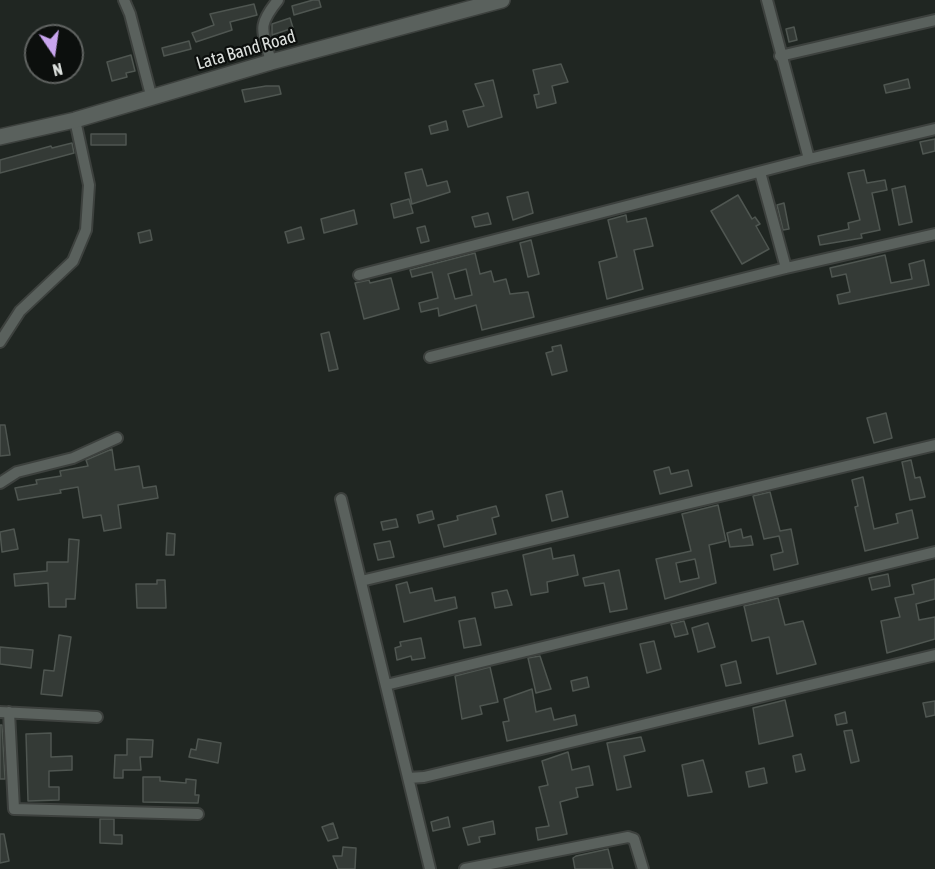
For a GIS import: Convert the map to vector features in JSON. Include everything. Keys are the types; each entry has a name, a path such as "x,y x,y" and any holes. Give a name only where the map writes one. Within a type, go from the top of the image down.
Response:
{"main road":[{"name":"Lata Band Road","path":"0,137 152,99 271,62 502,0"}],"street":[{"path":"124,0 130,14 152,99"},
{"path":"271,62 262,26 265,17 278,0"},
{"path":"767,0 809,159"},
{"path":"780,56 935,20"},
{"path":"0,342 20,311 72,261 86,230 89,185 75,120"},
{"path":"359,275 809,159 935,129"},
{"path":"760,172 786,268"},
{"path":"429,357 786,268 935,234"},
{"path":"0,483 17,472 74,458 117,438"},
{"path":"361,581 935,446"},
{"path":"341,499 430,869"},
{"path":"386,685 935,552"},
{"path":"408,778 436,774 935,655"},
{"path":"97,717 5,712 14,809 198,814"},
{"path":"465,869 628,837 634,839 644,869"}],"building":[{"path":"319,0 321,7 294,15 292,6"},
{"path":"254,4 257,15 230,22 232,30 196,42 192,33 214,25 210,14"},
{"path":"290,18 293,28 272,35 272,24"},
{"path":"794,27 797,40 789,42 786,29"},
{"path":"189,41 191,49 164,56 162,48"},
{"path":"131,55 135,71 126,73 127,77 112,81 107,62"},
{"path":"561,64 568,82 552,86 556,103 537,108 534,95 539,94 533,70"},
{"path":"908,79 910,88 886,93 884,85"},
{"path":"493,80 502,117 468,127 463,111 484,106 475,84"},
{"path":"279,86 281,94 245,102 242,90"},
{"path":"446,121 448,130 431,134 429,126"},
{"path":"91,134 126,134 126,145 91,145"},
{"path":"935,139 935,151 923,154 920,142"},
{"path":"72,143 74,153 0,173 0,160 51,146 52,148"},
{"path":"422,169 427,186 447,181 450,192 412,204 405,173"},
{"path":"864,170 867,183 885,180 887,190 872,193 880,230 861,234 862,238 820,245 818,236 849,229 848,223 860,220 848,173"},
{"path":"905,186 912,222 899,225 892,189"},
{"path":"528,192 533,213 513,220 507,197"},
{"path":"738,195 752,219 755,217 760,224 756,226 769,249 742,264 711,211"},
{"path":"409,199 413,213 394,218 391,204"},
{"path":"784,203 789,229 783,230 777,205"},
{"path":"354,210 357,224 324,233 321,219"},
{"path":"488,213 491,224 475,227 472,217"},
{"path":"626,215 627,222 646,218 653,246 634,250 643,289 607,299 599,262 617,257 608,220"},
{"path":"425,226 429,241 421,243 417,228"},
{"path":"301,227 304,239 288,243 285,232"},
{"path":"150,230 152,240 140,243 138,233"},
{"path":"531,240 539,274 528,277 520,243"},
{"path":"475,253 480,274 491,271 494,282 506,279 510,294 528,292 534,317 482,330 476,305 439,316 438,308 421,312 419,303 438,298 432,272 412,277 410,270","holes":["466,269 472,295 455,299 448,274"]},
{"path":"885,255 891,283 912,279 909,264 924,260 929,285 839,304 837,295 850,292 846,274 832,277 830,268"},
{"path":"391,278 399,309 364,319 355,283 369,280 370,283"},
{"path":"329,332 338,369 329,371 321,334"},
{"path":"561,345 567,371 552,375 546,353 553,351 552,347"},
{"path":"886,413 892,438 874,443 867,418"},
{"path":"0,425 5,425 10,455 0,456"},
{"path":"112,449 115,470 139,466 143,488 156,486 158,498 118,505 121,528 104,531 101,515 83,518 78,487 60,490 61,493 18,500 15,488 37,484 36,480 61,476 60,471 88,466 86,460"},
{"path":"911,460 915,478 920,477 925,497 910,500 902,462"},
{"path":"669,467 671,474 688,470 692,486 660,494 654,471"},
{"path":"863,477 874,529 898,523 896,514 912,510 918,538 865,551 855,507 858,506 852,480"},
{"path":"562,491 568,517 552,521 546,495"},
{"path":"770,492 780,531 791,529 798,564 774,570 771,555 783,552 779,536 764,539 753,496"},
{"path":"718,505 726,541 709,545 716,583 665,599 656,559 691,551 682,514","holes":["695,559 699,578 680,582 676,563"]},
{"path":"496,506 499,516 492,518 496,534 444,547 438,525 458,520 457,516"},
{"path":"432,511 434,519 419,523 417,515"},
{"path":"396,519 398,527 383,530 381,522"},
{"path":"14,529 18,549 2,552 0,532"},
{"path":"741,529 743,538 751,536 753,545 730,547 727,533"},
{"path":"167,533 175,534 174,555 166,555"},
{"path":"69,539 79,540 75,599 66,599 66,607 49,607 48,583 15,586 14,574 47,571 47,562 68,562"},
{"path":"390,541 394,557 378,560 374,544"},
{"path":"551,548 553,559 574,555 578,575 547,582 548,592 531,595 523,555"},
{"path":"619,570 627,609 610,612 604,583 585,586 583,578"},
{"path":"888,574 890,586 872,590 869,578"},
{"path":"935,579 935,599 916,604 919,620 935,617 935,639 887,653 881,621 900,617 895,598 914,594 912,585"},
{"path":"157,580 165,580 166,608 137,608 136,584 157,584"},
{"path":"407,582 410,593 432,588 435,601 455,597 457,608 404,622 396,585"},
{"path":"507,590 512,605 495,608 492,593"},
{"path":"778,598 785,625 803,621 816,664 777,674 769,637 752,641 744,606"},
{"path":"475,618 481,645 464,648 459,621"},
{"path":"684,621 688,634 675,637 671,624"},
{"path":"708,623 715,647 698,652 692,628"},
{"path":"59,635 71,637 62,696 41,694 44,670 54,671"},
{"path":"421,638 425,658 412,660 411,656 397,660 395,648 401,646 400,642"},
{"path":"654,641 661,669 647,673 640,644"},
{"path":"0,647 33,650 31,668 0,664"},
{"path":"540,656 551,689 536,693 528,658"},
{"path":"736,661 741,683 726,686 721,665"},
{"path":"490,667 498,702 480,706 482,714 462,719 455,676"},
{"path":"587,677 589,687 573,691 571,681"},
{"path":"532,689 536,712 551,708 554,720 575,715 577,725 507,741 503,722 509,721 504,699"},
{"path":"785,700 793,736 759,744 753,708"},
{"path":"935,701 935,715 926,717 923,703"},
{"path":"845,712 847,723 837,725 835,715"},
{"path":"0,725 2,725 5,779 0,779"},
{"path":"852,730 859,761 851,763 844,731"},
{"path":"51,733 51,757 72,756 72,770 49,771 49,787 59,787 59,800 28,801 26,734"},
{"path":"641,737 645,751 624,756 631,787 617,790 607,743"},
{"path":"127,739 153,740 152,757 140,757 141,770 123,770 123,778 114,778 115,755 127,755"},
{"path":"198,739 221,743 218,763 189,757 191,749 196,750"},
{"path":"568,752 572,770 589,766 593,785 576,788 578,797 560,802 567,834 538,840 536,828 549,826 539,787 548,785 542,761"},
{"path":"801,754 805,770 796,772 793,756"},
{"path":"703,760 712,792 688,796 682,765"},
{"path":"764,768 767,783 749,787 746,772"},
{"path":"143,777 160,777 160,781 186,783 186,779 196,780 195,795 199,795 198,803 143,802"},
{"path":"448,817 450,827 433,831 431,822"},
{"path":"100,819 114,819 114,835 122,835 122,844 100,843"},
{"path":"493,821 495,834 479,837 480,842 468,845 463,828"},
{"path":"333,823 338,838 328,841 322,827"},
{"path":"0,834 4,834 9,861 0,863"},
{"path":"343,847 356,848 355,869 338,869 333,856 342,856"},
{"path":"608,849 613,869 575,869 573,858 576,856"}]}
